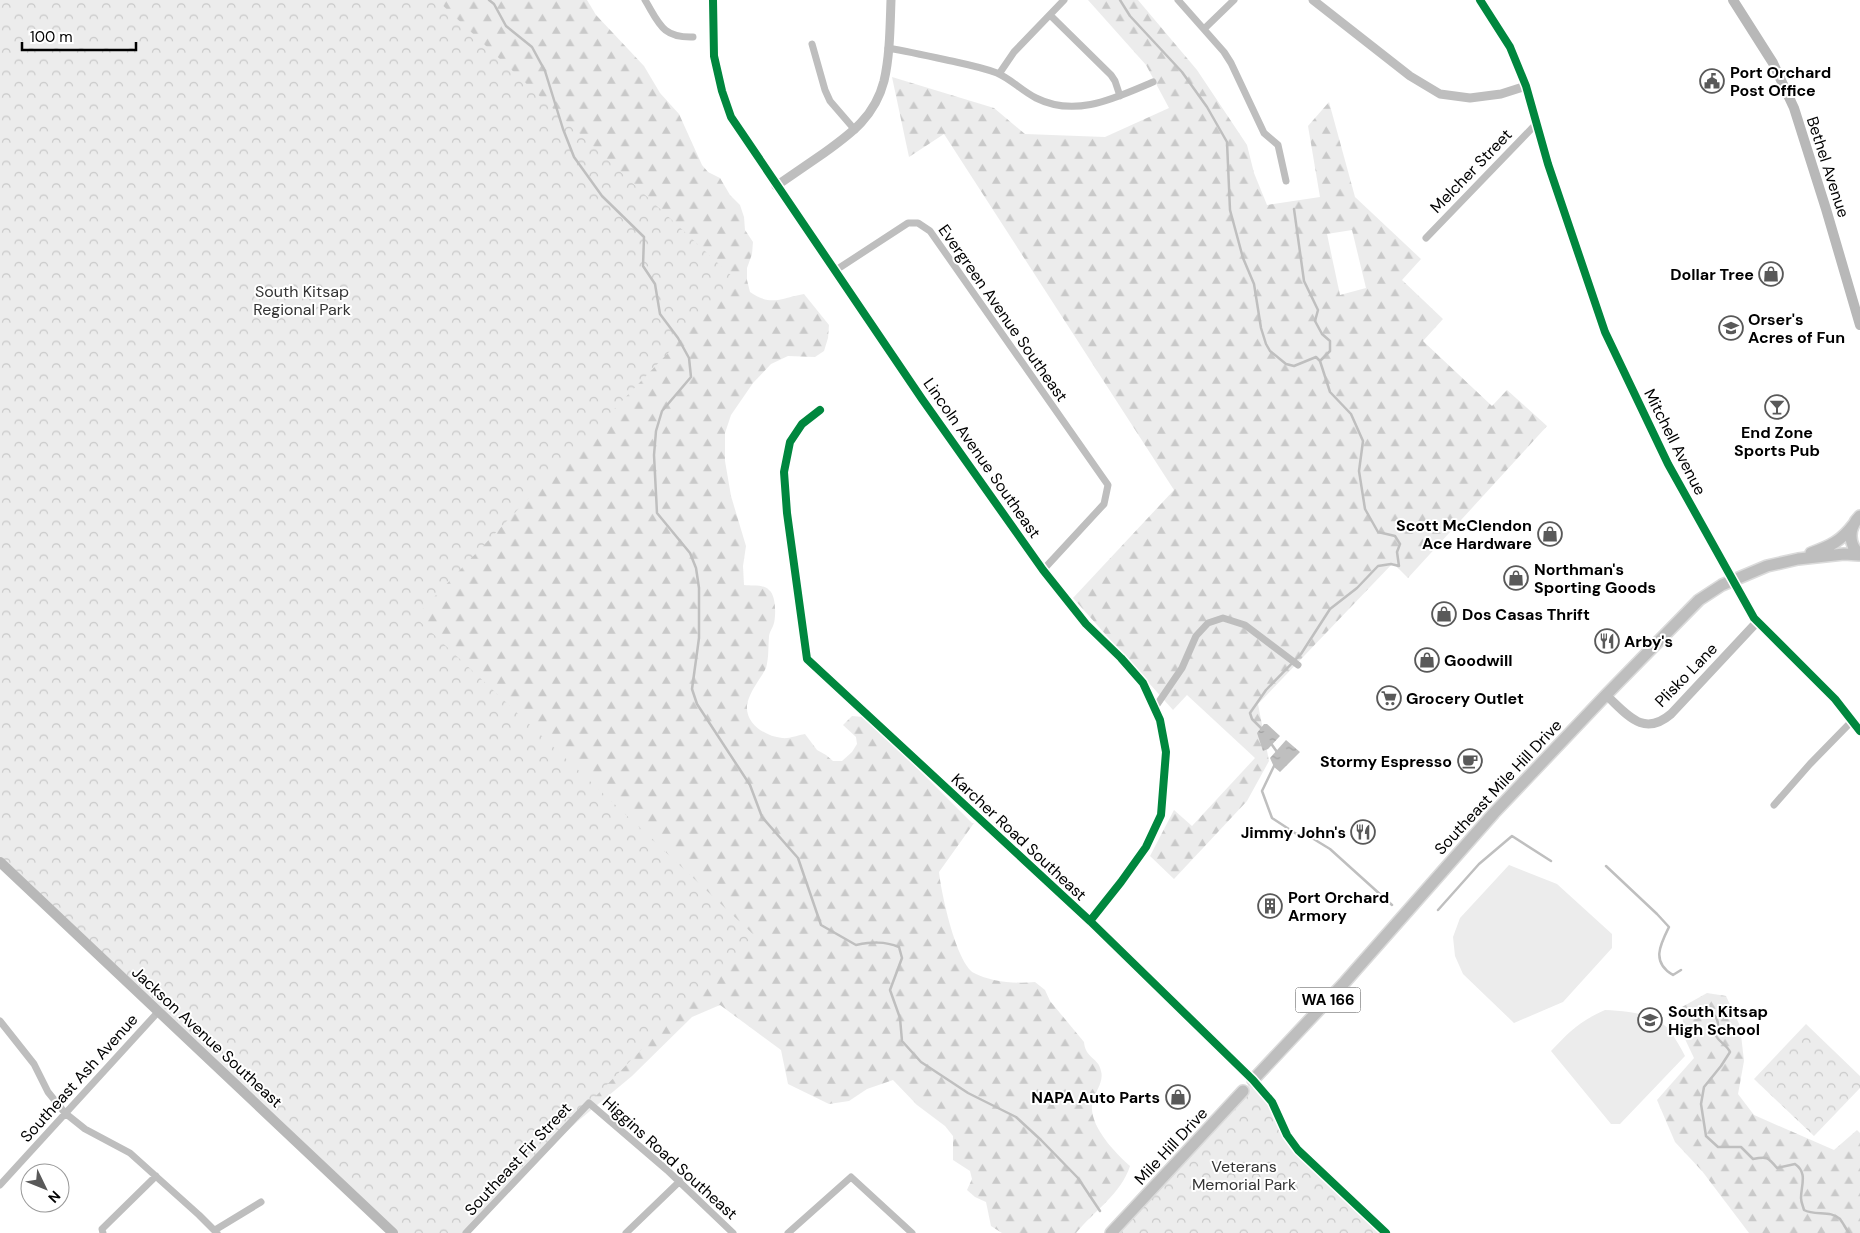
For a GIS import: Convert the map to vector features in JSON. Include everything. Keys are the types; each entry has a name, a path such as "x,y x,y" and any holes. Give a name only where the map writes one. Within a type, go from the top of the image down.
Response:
{"main road":[{"name":"Bethel Avenue","path":"1733,0 1764,48 1794,108 1860,324"},
{"path":"1857,520 1850,534 1851,540 1860,555"},
{"name":"Southeast Mile Hill Drive","path":"1254,1080 1345,982 1470,840 1678,620 1705,596 1722,585 1758,569 1798,559 1841,540 1857,520"},
{"name":"Southeast Mile Hill Drive","path":"1798,559 1844,554 1860,555"},
{"name":"Jackson Avenue Southeast","path":"0,862 393,1233"},
{"name":"Mile Hill Drive","path":"1111,1233 1254,1080"}],"street":[{"path":"645,0 665,31 675,37 693,38"},
{"name":"Lincoln Avenue Southeast","path":"713,0 714,56 730,117 836,270 922,399 1043,570 1086,624 1121,658 1143,683 1160,720 1166,752 1161,814 1146,847 1090,921"},
{"path":"776,186 855,130 872,111 885,75 891,0"},
{"path":"1000,74 1014,52 1064,0"},
{"path":"1178,0 1224,52 1231,63 1264,133 1278,145 1286,181"},
{"path":"1204,29 1234,0"},
{"path":"1313,0 1410,76 1440,94 1470,98 1501,94 1526,86"},
{"name":"Mitchell Avenue","path":"1480,0 1510,47 1526,86 1570,232 1605,332 1668,464 1757,622 1835,699 1860,731"},
{"path":"1050,15 1111,75 1120,96"},
{"path":"812,44 830,101 855,130"},
{"path":"888,48 982,68 1000,74 1036,98 1064,106 1081,107 1098,104 1153,82"},
{"name":"Melcher Street","path":"1426,238 1536,124"},
{"name":"Evergreen Avenue Southeast","path":"836,270 908,223 918,223 930,231 1108,486 1104,504 1043,570"},
{"name":"Karcher Road Southeast","path":"820,410 802,424 790,442 784,472 787,513 807,659 1090,921 1254,1080 1272,1102 1287,1135 1298,1150 1386,1233"},
{"path":"1154,708 1182,668 1196,636 1208,623 1223,618 1245,625 1298,665"},
{"name":"Plisko Lane","path":"1606,695 1641,724 1653,725 1671,714 1757,622"},
{"path":"1774,805 1810,764 1852,721"},
{"name":"Southeast Ash Avenue","path":"0,1184 158,1012"},
{"path":"0,1021 34,1064 48,1092 65,1113 85,1129 130,1153 216,1232 261,1202"},
{"name":"Higgins Road Southeast","path":"589,1103 680,1181 733,1233"},
{"name":"Southeast Fir Street","path":"466,1233 589,1103"},
{"path":"103,1233 102,1229 156,1176"},
{"path":"788,1233 851,1177 912,1233"},
{"path":"626,1233 680,1181"}],"green space":[{"name":"South Kitsap Regional Park","path":"0,0 587,0 596,15 644,66 660,93 679,114 702,165 708,172 720,178 730,195 740,205 744,217 745,230 753,242 752,254 747,268 750,292 758,297 771,300 804,294 829,325 824,351 815,357 788,356 771,364 753,383 731,415 725,433 725,461 731,496 746,546 743,566 744,585 767,588 773,596 775,605 775,619 769,635 766,668 749,698 747,706 750,719 760,730 774,737 788,738 805,734 817,750 833,761 842,761 852,752 857,744 856,737 843,725 852,716 863,717 871,722 974,823 939,872 950,926 961,956 967,967 981,976 1004,982 1035,982 1045,990 1050,1001 1084,1042 1089,1055 1100,1067 1102,1075 1093,1100 1094,1118 1097,1127 1109,1145 1130,1166 1114,1194 1076,1233 1002,1233 991,1226 986,1202 975,1197 967,1190 972,1179 970,1171 953,1160 953,1136 945,1126 917,1105 893,1080 867,1089 849,1101 829,1104 788,1084 781,1050 720,1005 692,1017 632,1076 578,1121 459,1233 0,493"},
{"name":"South Kitsap Regional Park","path":"0,0 437,0 737,281 415,617 754,935 589,1103 466,1233 393,1233 0,862"},
{"path":"1088,0 1138,0 1197,70 1247,145 1254,173 1267,205 1320,197 1308,126 1329,102 1355,197 1421,259 1402,280 1443,319 1423,341 1492,406 1507,390 1547,426 1408,578 1393,563 1258,704 1269,761 1247,801 1174,879 1150,856 1174,810 1192,826 1255,758 1187,695 1173,710 1073,598 1174,490 944,134 909,157 892,77 994,108 1025,134 1105,137 1169,108 1146,65","holes":["1352,230 1366,288 1340,295 1327,234"]},
{"path":"1509,865 1557,884 1612,934 1612,948 1563,1002 1514,1023 1463,974 1455,956 1453,937 1460,918"},
{"path":"1707,993 1726,996 1740,1026 1744,1061 1738,1094 1754,1115 1834,1150 1857,1130 1860,1133 1860,1233 1749,1233 1702,1171 1675,1142 1657,1100 1694,1058 1684,1037 1682,1007"},
{"path":"1605,1010 1632,1012 1658,1021 1671,1032 1685,1056 1620,1124 1611,1124 1551,1051 1576,1027"},
{"path":"1806,1024 1860,1076 1860,1088 1814,1136 1754,1079"},
{"name":"Veterans Memorial Park","path":"1253,1080 1264,1091 1287,1135 1386,1233 1111,1233"}],"water":[{"path":"1264,724 1267,724 1280,736 1268,749 1263,751 1257,733"},
{"path":"1286,740 1300,752 1280,772 1274,767 1270,758"}],"waterway":[{"path":"489,0 494,4 506,26 532,47 545,71 574,157 602,196 644,237 643,266 655,284 660,314 678,338 689,358 691,377 662,411 656,431 654,455 657,513 690,553 696,568 699,588 699,638 692,689 697,704 750,785 762,817 798,858 821,925 856,945 878,943 899,947 902,958 890,990 900,1018 902,1041 921,1062 968,1093 1016,1117 1078,1178 1100,1211"},
{"path":"1120,0 1130,16 1182,72 1207,107 1227,142 1230,210 1243,258 1254,284 1261,328 1266,344 1270,351 1286,364 1294,366 1316,357 1320,361 1330,392 1351,414 1363,441 1359,471 1365,509 1378,532 1395,536 1400,544 1397,552 1399,566 1391,564 1378,566 1357,588 1330,609 1301,654 1266,690 1250,713 1252,719 1262,729"},
{"path":"1294,209 1304,281 1318,310 1315,321 1322,334 1330,341 1330,351 1320,361"},
{"path":"1270,742 1277,752"},
{"path":"1274,766 1262,791 1272,818 1298,835 1312,838 1330,849 1392,905"},
{"path":"1438,910 1479,864 1512,836 1551,861"},
{"path":"1606,866 1669,927 1659,953 1660,959 1666,970 1673,975 1681,970"},
{"path":"1705,1007 1717,1019 1716,1036 1730,1052 1704,1087 1701,1104 1706,1136 1718,1147 1741,1147 1753,1159 1767,1158 1777,1168 1795,1164 1803,1175 1801,1198 1804,1210 1836,1216 1849,1233"}],"cycle path":[{"path":"713,0 714,56 722,91 731,117 922,399 1043,570 1086,624 1121,658 1143,683 1160,720 1166,752 1161,815 1146,847 1090,921"},
{"path":"1480,0 1510,47 1526,86 1548,164 1605,332 1668,464 1754,618 1835,699 1860,731"},
{"path":"820,410 802,424 790,442 784,472 787,513 807,659 1090,921 1253,1080 1272,1102 1287,1135 1298,1150 1386,1233"}],"place":[{"name":"Port Orchard Post Office","path":"1712,81"},
{"name":"Dollar Tree","path":"1771,274"},
{"name":"Orser's Acres of Fun","path":"1731,328"},
{"name":"End Zone Sports Pub","path":"1777,407"},
{"name":"Scott McClendon Ace Hardware","path":"1550,534"},
{"name":"Northman's Sporting Goods","path":"1516,578"},
{"name":"Dos Casas Thrift","path":"1444,614"},
{"name":"Arby's","path":"1607,641"},
{"name":"Goodwill","path":"1427,660"},
{"name":"Grocery Outlet","path":"1389,698"},
{"name":"Stormy Espresso","path":"1470,761"},
{"name":"Jimmy John's","path":"1363,832"},
{"name":"Port Orchard Armory","path":"1270,906"},
{"name":"South Kitsap High School","path":"1650,1020"},
{"name":"NAPA Auto Parts","path":"1178,1097"}]}
